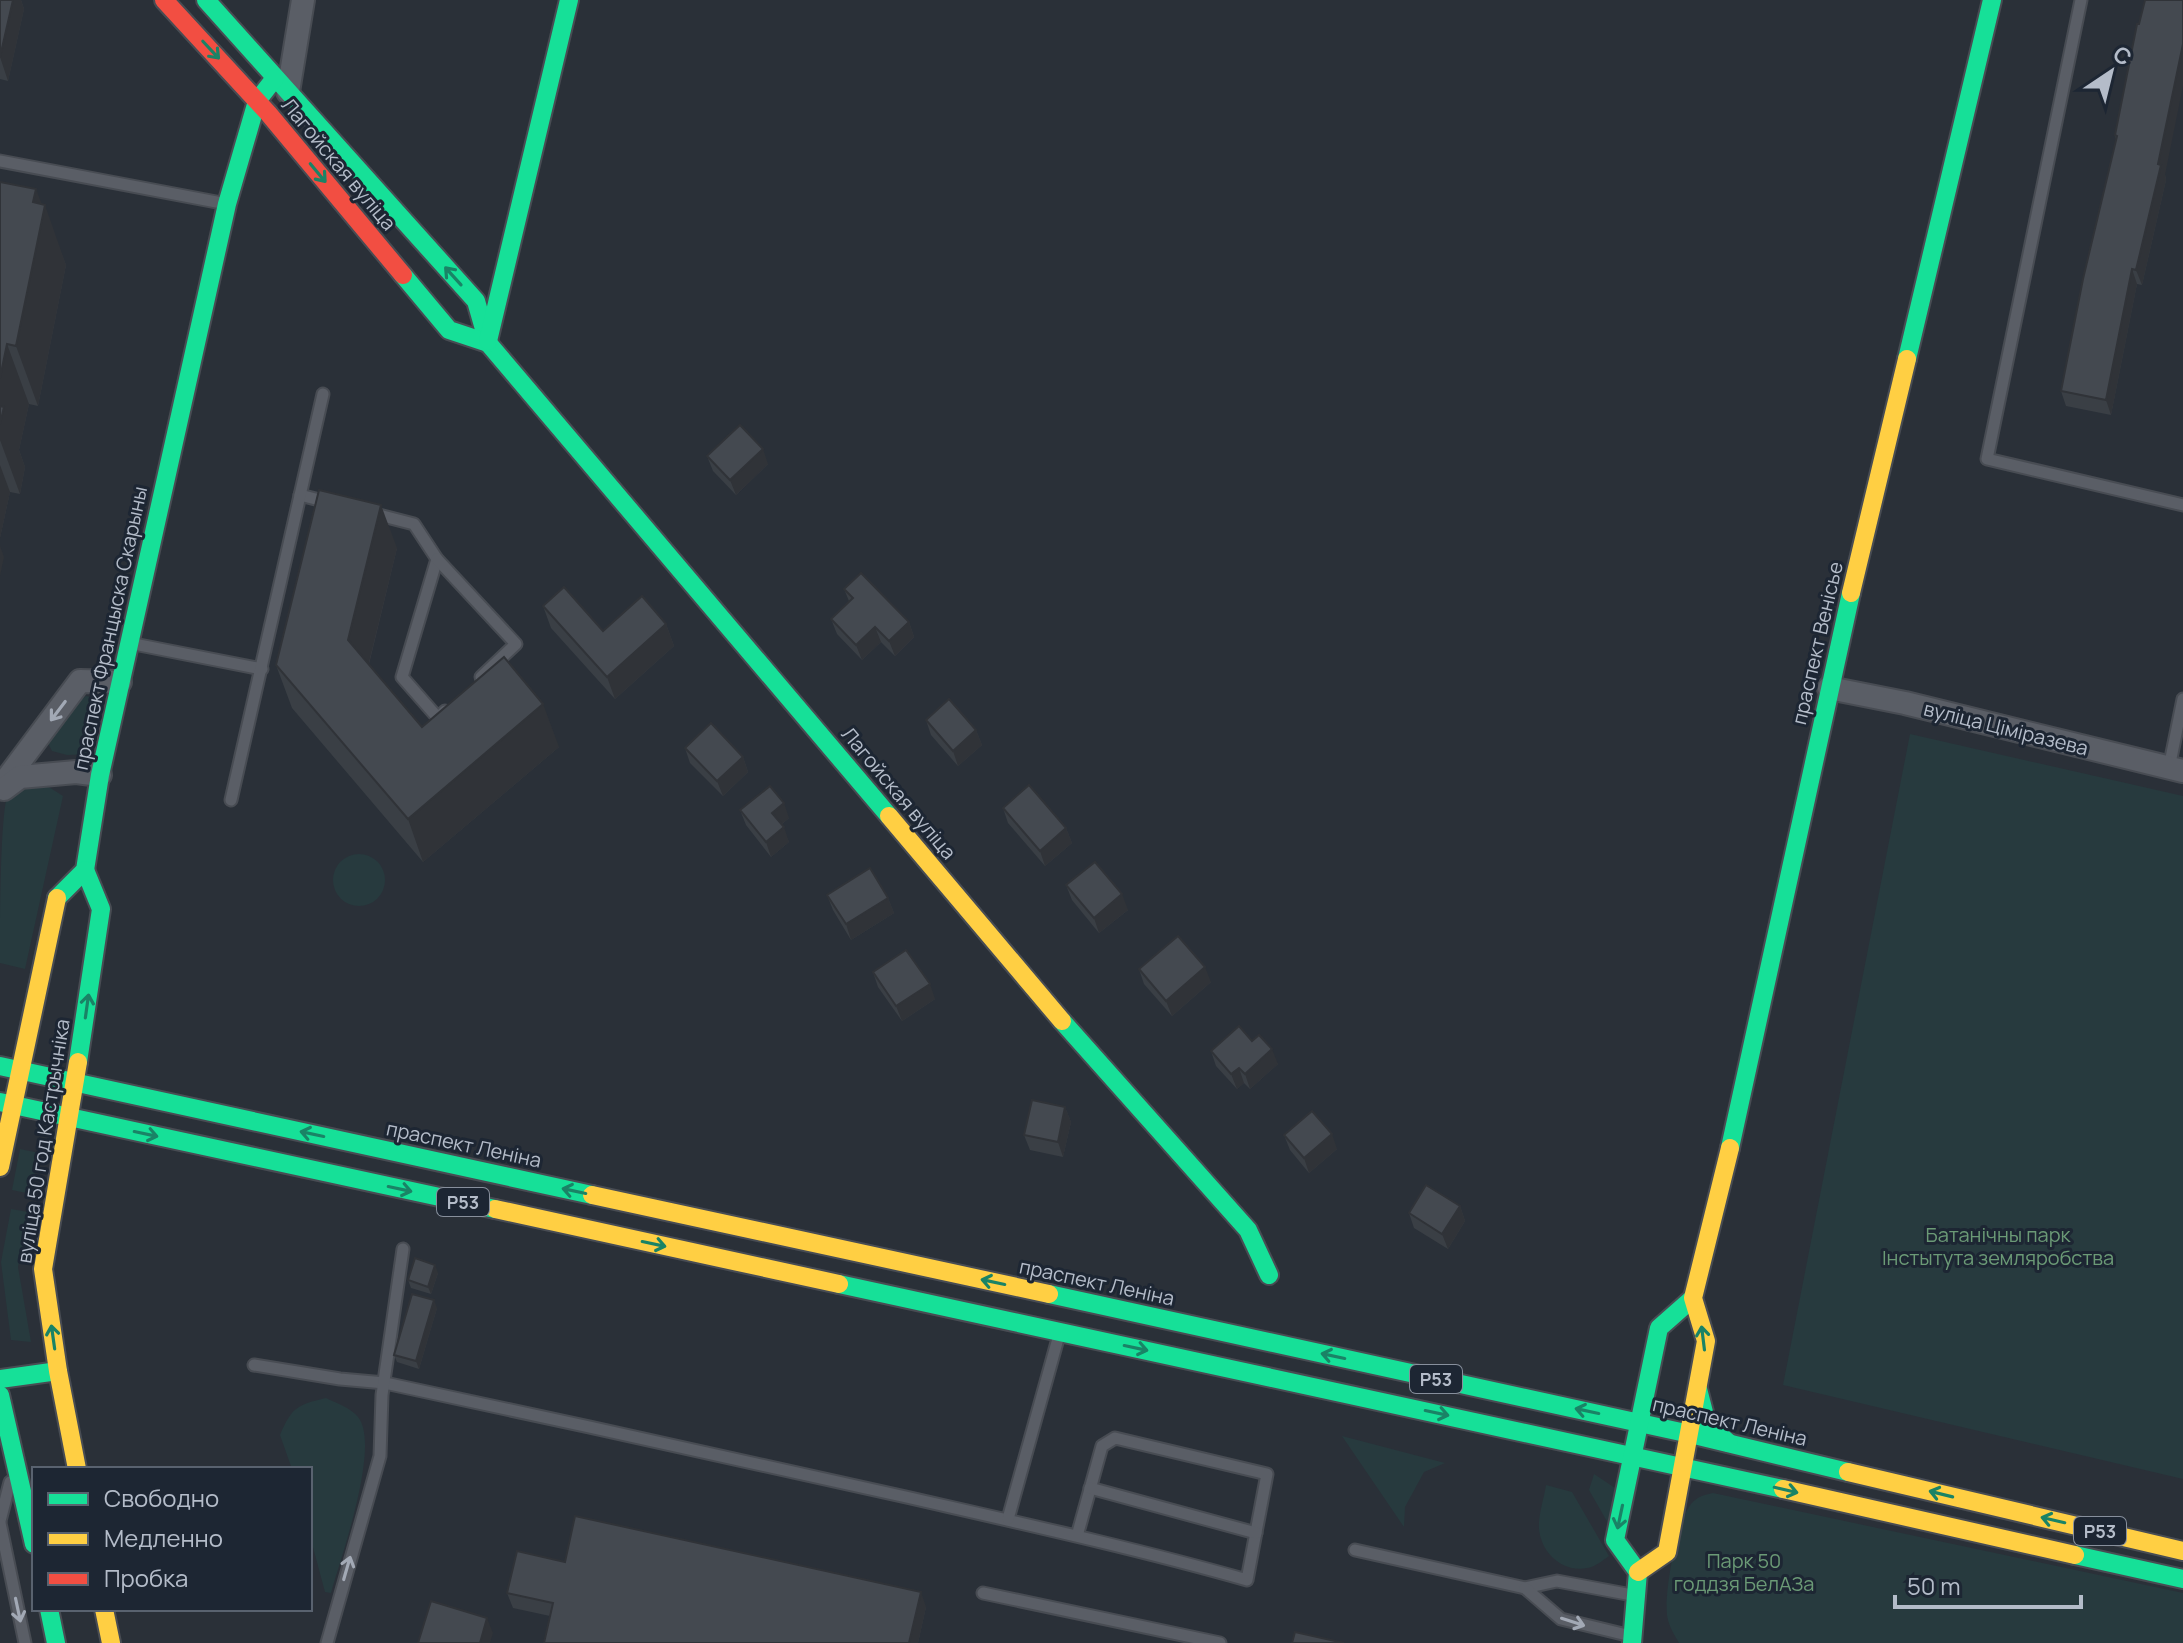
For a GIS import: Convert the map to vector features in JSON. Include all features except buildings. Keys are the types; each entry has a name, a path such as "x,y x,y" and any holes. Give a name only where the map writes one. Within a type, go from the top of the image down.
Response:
{"main road":[{"name":"Лагойская вуліца","path":"164,0 263,107 449,330 488,343"},
{"name":"Лагойская вуліца","path":"206,0 476,301 488,343 1072,1033 1248,1230 1269,1275"},
{"path":"488,343 569,0"},
{"name":"праспект Венісье","path":"1693,1298 1723,1179 1829,688 1992,0"},
{"name":"праспект Францыска Скарыны","path":"85,870 100,775 227,204 244,151 263,107 282,85"},
{"path":"7,1104 20,1070 40,987 56,899 85,870"},
{"name":"вуліца 50 год Кастрычніка","path":"77,1467 43,1269 70,1117 101,909 85,870"},
{"name":"праспект Леніна","path":"0,1066 1064,1315 1632,1456 2183,1579"},
{"name":"вуліца 50 год Кастрычніка","path":"0,1167 7,1104"},
{"name":"праспект Леніна","path":"7,1104 1064,1315 1639,1423 2183,1551"},
{"path":"1632,1640 1638,1572 1615,1540 1659,1328 1693,1298 1706,1341 1667,1552 1638,1572"},
{"path":"0,1379 58,1371"},
{"path":"1698,1389 1707,1424 1729,1443"},
{"path":"0,1395 32,1535"},
{"path":"49,1611 56,1643"},
{"path":"104,1611 111,1643"}],"street":[{"path":"282,85 287,0"},
{"path":"282,85 303,0"},
{"path":"0,790 80,681 120,682"},
{"name":"вуліца Ціміразева","path":"1829,688 1905,703 2176,769"},
{"path":"0,790 20,777 76,772 100,775"}],"lane":[{"path":"2081,0 1987,459 2183,505"},
{"path":"0,161 227,204"},
{"path":"231,800 323,394"},
{"path":"300,495 343,506"},
{"path":"357,510 414,524 437,559 516,644 471,686"},
{"path":"437,559 402,677 438,718 449,708"},
{"path":"129,643 262,669"},
{"path":"2176,769 2183,699"},
{"path":"327,1643 380,1456 385,1383 403,1249"},
{"path":"1008,1519 1064,1315"},
{"path":"254,1365 385,1383 1008,1519 1247,1580 1267,1474 1115,1438 1102,1446 1077,1536"},
{"path":"16,1462 0,1522 25,1643"},
{"path":"1090,1488 1256,1533"},
{"path":"1355,1550 1525,1588 1557,1581 1636,1596"},
{"path":"1525,1588 1561,1619 1632,1640"},
{"path":"983,1593 1220,1643"}],"green space":[{"path":"86,696 102,699 91,754 67,755 52,751 47,741"},
{"name":"Батанічны парк Інстытута земляробства","path":"1910,734 2183,796 2183,1479 1783,1385"},
{"path":"44,784 63,796 25,969 0,963 4,815 6,801 13,792"},
{"path":"359,854 378,861 385,880 378,899 359,906 340,899 333,880 340,861"},
{"path":"20,1149 39,1153 31,1194 12,1190"},
{"path":"11,1209 28,1212 18,1267 31,1342 11,1340 1,1262"},
{"path":"326,1398 347,1408 358,1417 364,1431 365,1451 357,1502 331,1593 325,1592 312,1543 312,1467 291,1467 280,1435 292,1413 308,1403"},
{"path":"1342,1436 1445,1463 1424,1472 1405,1507 1404,1527"},
{"path":"1594,1474 1615,1488 1612,1530 1589,1490"},
{"path":"1546,1485 1572,1492 1609,1556 1593,1566 1578,1569 1561,1564 1548,1553 1539,1529"},
{"name":"Парк 50 годдзя БелАЗа","path":"1713,1493 2183,1593 2183,1643 1679,1643 1669,1623 1667,1610 1676,1542 1691,1504"}],"traffic: fast":[{"path":"206,0 476,301 488,343 889,816"},
{"path":"488,341 569,0"},
{"path":"1907,359 1992,0"},
{"path":"57,898 85,870 100,775 227,204 257,101 275,78"},
{"path":"403,275 449,330 488,343"},
{"path":"1730,1148 1851,593"},
{"path":"78,1062 101,909 85,870"},
{"path":"1062,1021 1248,1230 1269,1275"},
{"path":"0,1066 592,1195"},
{"path":"0,1102 495,1209"},
{"path":"839,1284 1783,1489"},
{"path":"1049,1294 1690,1434 1848,1472"},
{"path":"1632,1643 1638,1572 1615,1540 1659,1328 1693,1298"},
{"path":"0,1379 58,1371"},
{"path":"1698,1389 1707,1424 1729,1443"},
{"path":"0,1395 32,1535"},
{"path":"2075,1555 2183,1579"},
{"path":"49,1611 56,1643"}],"traffic: slow":[{"path":"1851,593 1907,359"},
{"path":"889,816 1062,1021"},
{"path":"0,1167 57,898"},
{"path":"77,1467 43,1269 78,1062"},
{"path":"1638,1572 1667,1552 1706,1341 1693,1298 1730,1148"},
{"path":"592,1195 1049,1294"},
{"path":"495,1209 839,1284"},
{"path":"1848,1472 2183,1551"},
{"path":"1783,1489 2075,1555"},
{"path":"104,1611 111,1643"}],"traffic: jam":[{"path":"164,0 268,113 403,275"}]}
